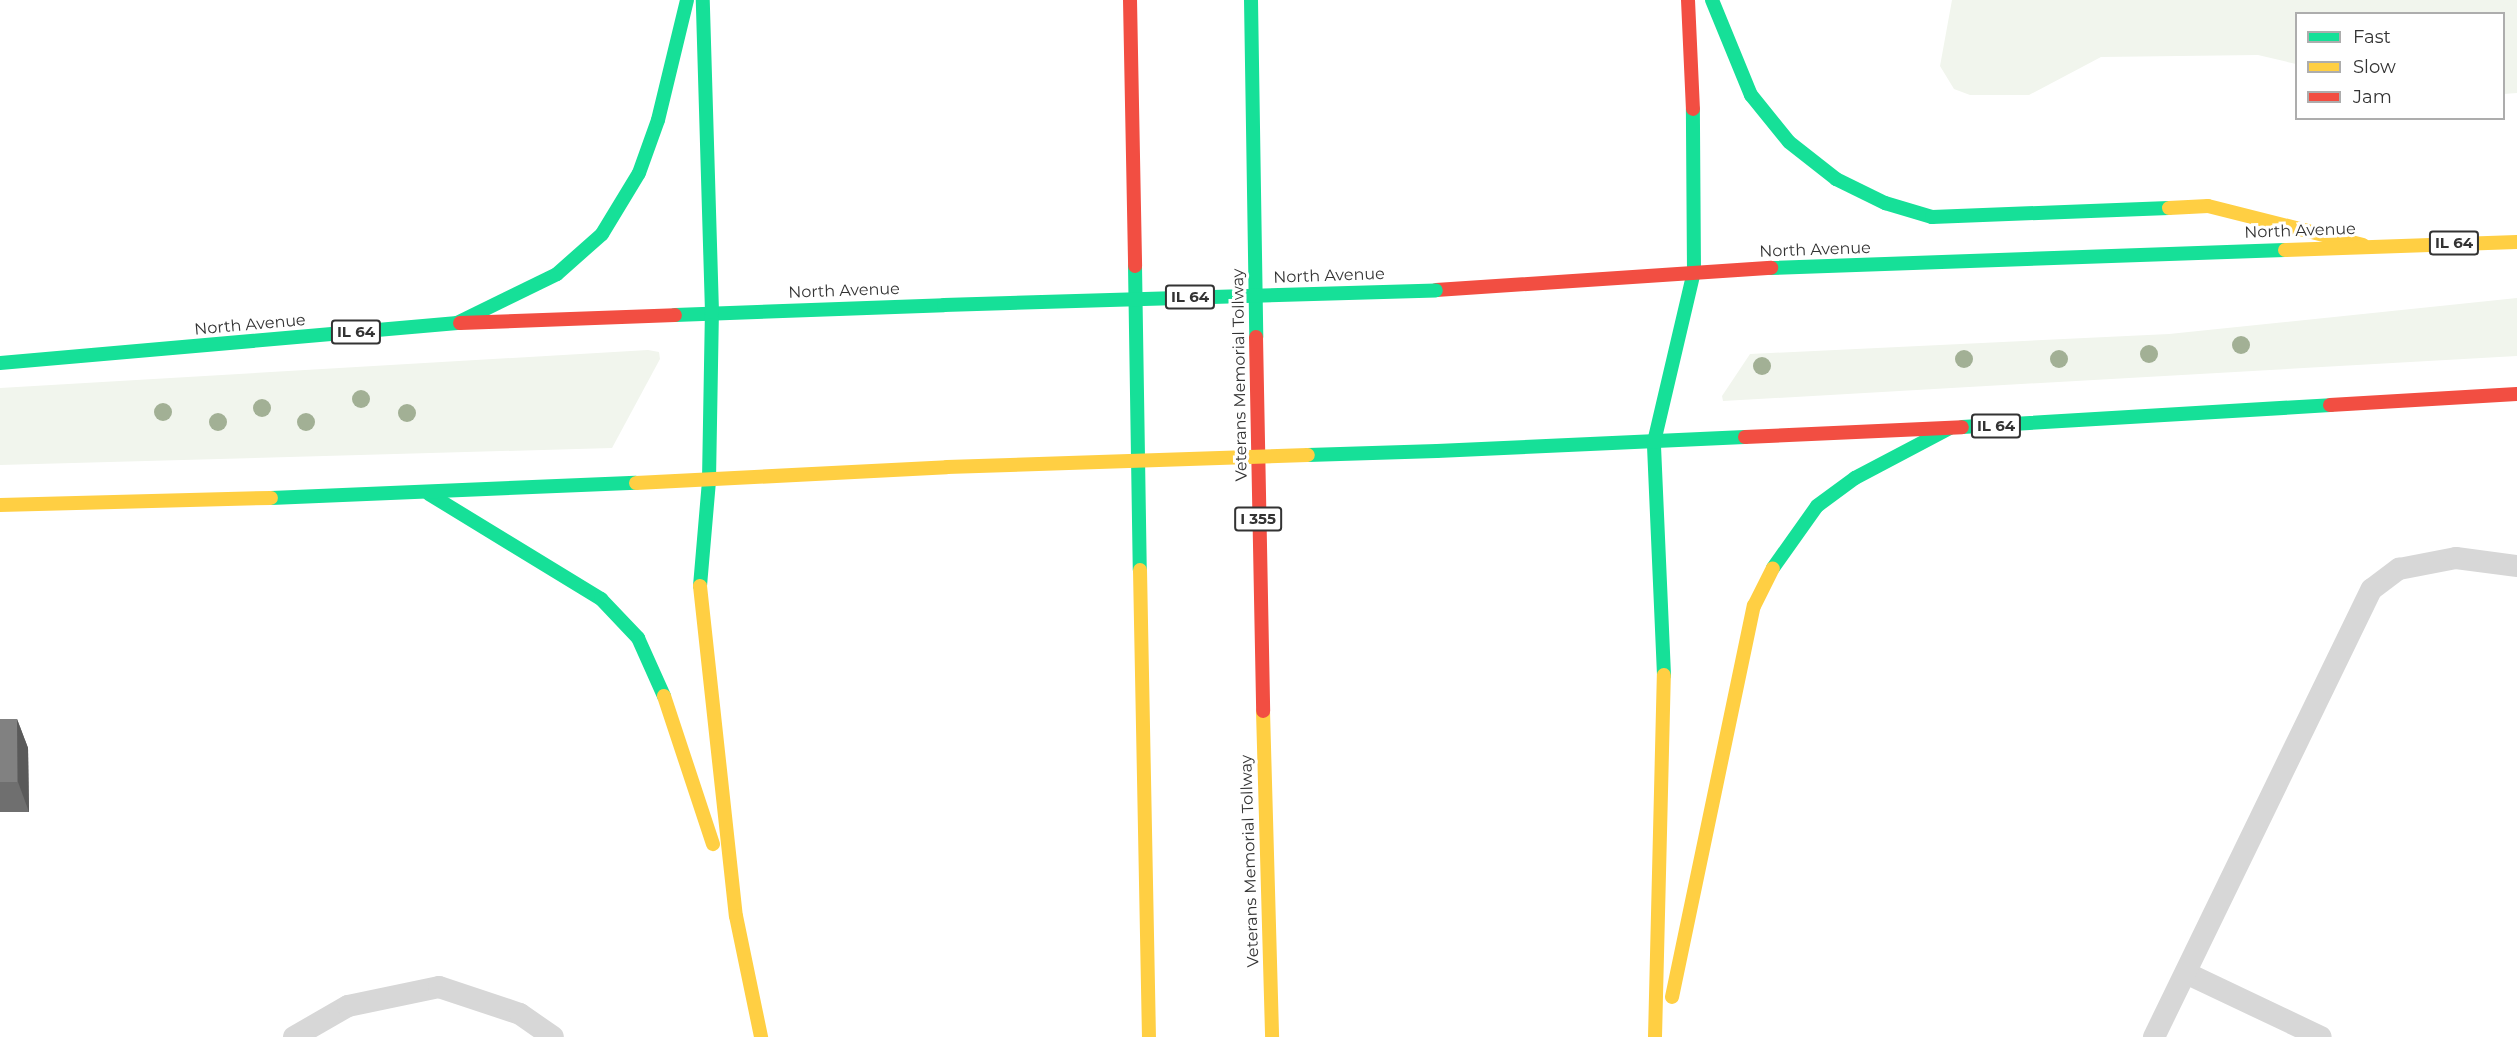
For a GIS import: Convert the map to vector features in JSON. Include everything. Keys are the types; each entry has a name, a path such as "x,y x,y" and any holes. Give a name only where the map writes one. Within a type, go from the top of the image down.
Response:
{"main road":[{"path":"457,323 557,274 602,234 639,173 658,120 687,0"},
{"path":"704,0 712,312 710,480 703,521 700,584 736,916 761,1037"},
{"path":"1130,0 1149,1037"},
{"name":"Veterans Memorial Tollway","path":"1251,0 1259,584 1272,1037"},
{"path":"1655,1037 1664,664 1654,442 1694,271 1696,176 1688,0"},
{"path":"1712,0 1752,95 1789,142 1836,179 1885,202 1932,217 2208,206 2362,245"},
{"name":"North Avenue","path":"0,363 457,323 712,312 1436,290 1694,271 2362,245 2517,242"},
{"name":"IL 64","path":"0,505 429,494 947,467 1654,442 1950,428 2517,394"},
{"path":"1664,1037 1754,606 1780,553 1816,507 1855,478 1950,428"},
{"path":"429,494 601,599 638,638 674,718 736,916"}],"lane":[{"path":"2154,1037 2372,589 2399,569 2456,558 2517,566"},
{"path":"2186,974 2286,1030 2321,1037"},
{"path":"294,1037 348,1006 439,987 520,1014 553,1037"}],"shaded area":[{"path":"1952,0 2517,0 2517,93 2505,94 2505,12 2295,12 2295,64 2258,55 2101,57 2029,95 1970,95 1954,89 1940,66"},
{"path":"2517,298 2517,356 1723,401 1722,396 1750,354 2169,334"},
{"path":"648,350 659,352 660,359 612,448 0,465 0,388"}],"building":[{"path":"0,719 17,719 17,782 0,782"}],"traffic: fast":[{"path":"457,323 557,274 602,234 639,173 658,120 687,0"},
{"path":"700,586 709,480 712,312 703,0"},
{"path":"1251,0 1256,337"},
{"path":"1712,0 1751,95 1789,142 1836,179 1885,203 1932,217 2169,208"},
{"path":"1664,675 1654,442 1694,271 1693,109"},
{"path":"1771,268 2285,250"},
{"path":"1135,266 1140,570"},
{"path":"944,305 1436,290"},
{"path":"675,315 944,305"},
{"path":"0,363 460,323"},
{"path":"1962,427 2330,405"},
{"path":"1773,568 1817,506 1855,478 1950,428"},
{"path":"1437,451 1745,437"},
{"path":"1308,455 1437,451"},
{"path":"271,498 636,483"},
{"path":"429,494 601,599 638,638 664,696"}],"traffic: slow":[{"path":"2169,208 2208,206 2363,245"},
{"path":"2285,250 2517,242"},
{"path":"947,467 1308,455"},
{"path":"636,483 947,467"},
{"path":"0,505 271,498"},
{"path":"1672,997 1754,606 1773,568"},
{"path":"1140,570 1149,1037"},
{"path":"700,586 736,916 761,1037"},
{"path":"1655,1037 1664,675"},
{"path":"664,696 713,844"},
{"path":"1263,711 1272,1037"}],"traffic: jam":[{"path":"1130,0 1135,266"},
{"path":"1688,0 1693,109"},
{"path":"1436,290 1771,268"},
{"path":"460,323 675,315"},
{"path":"1256,337 1263,711"},
{"path":"2330,405 2517,394"},
{"path":"1745,437 1962,427"}]}
